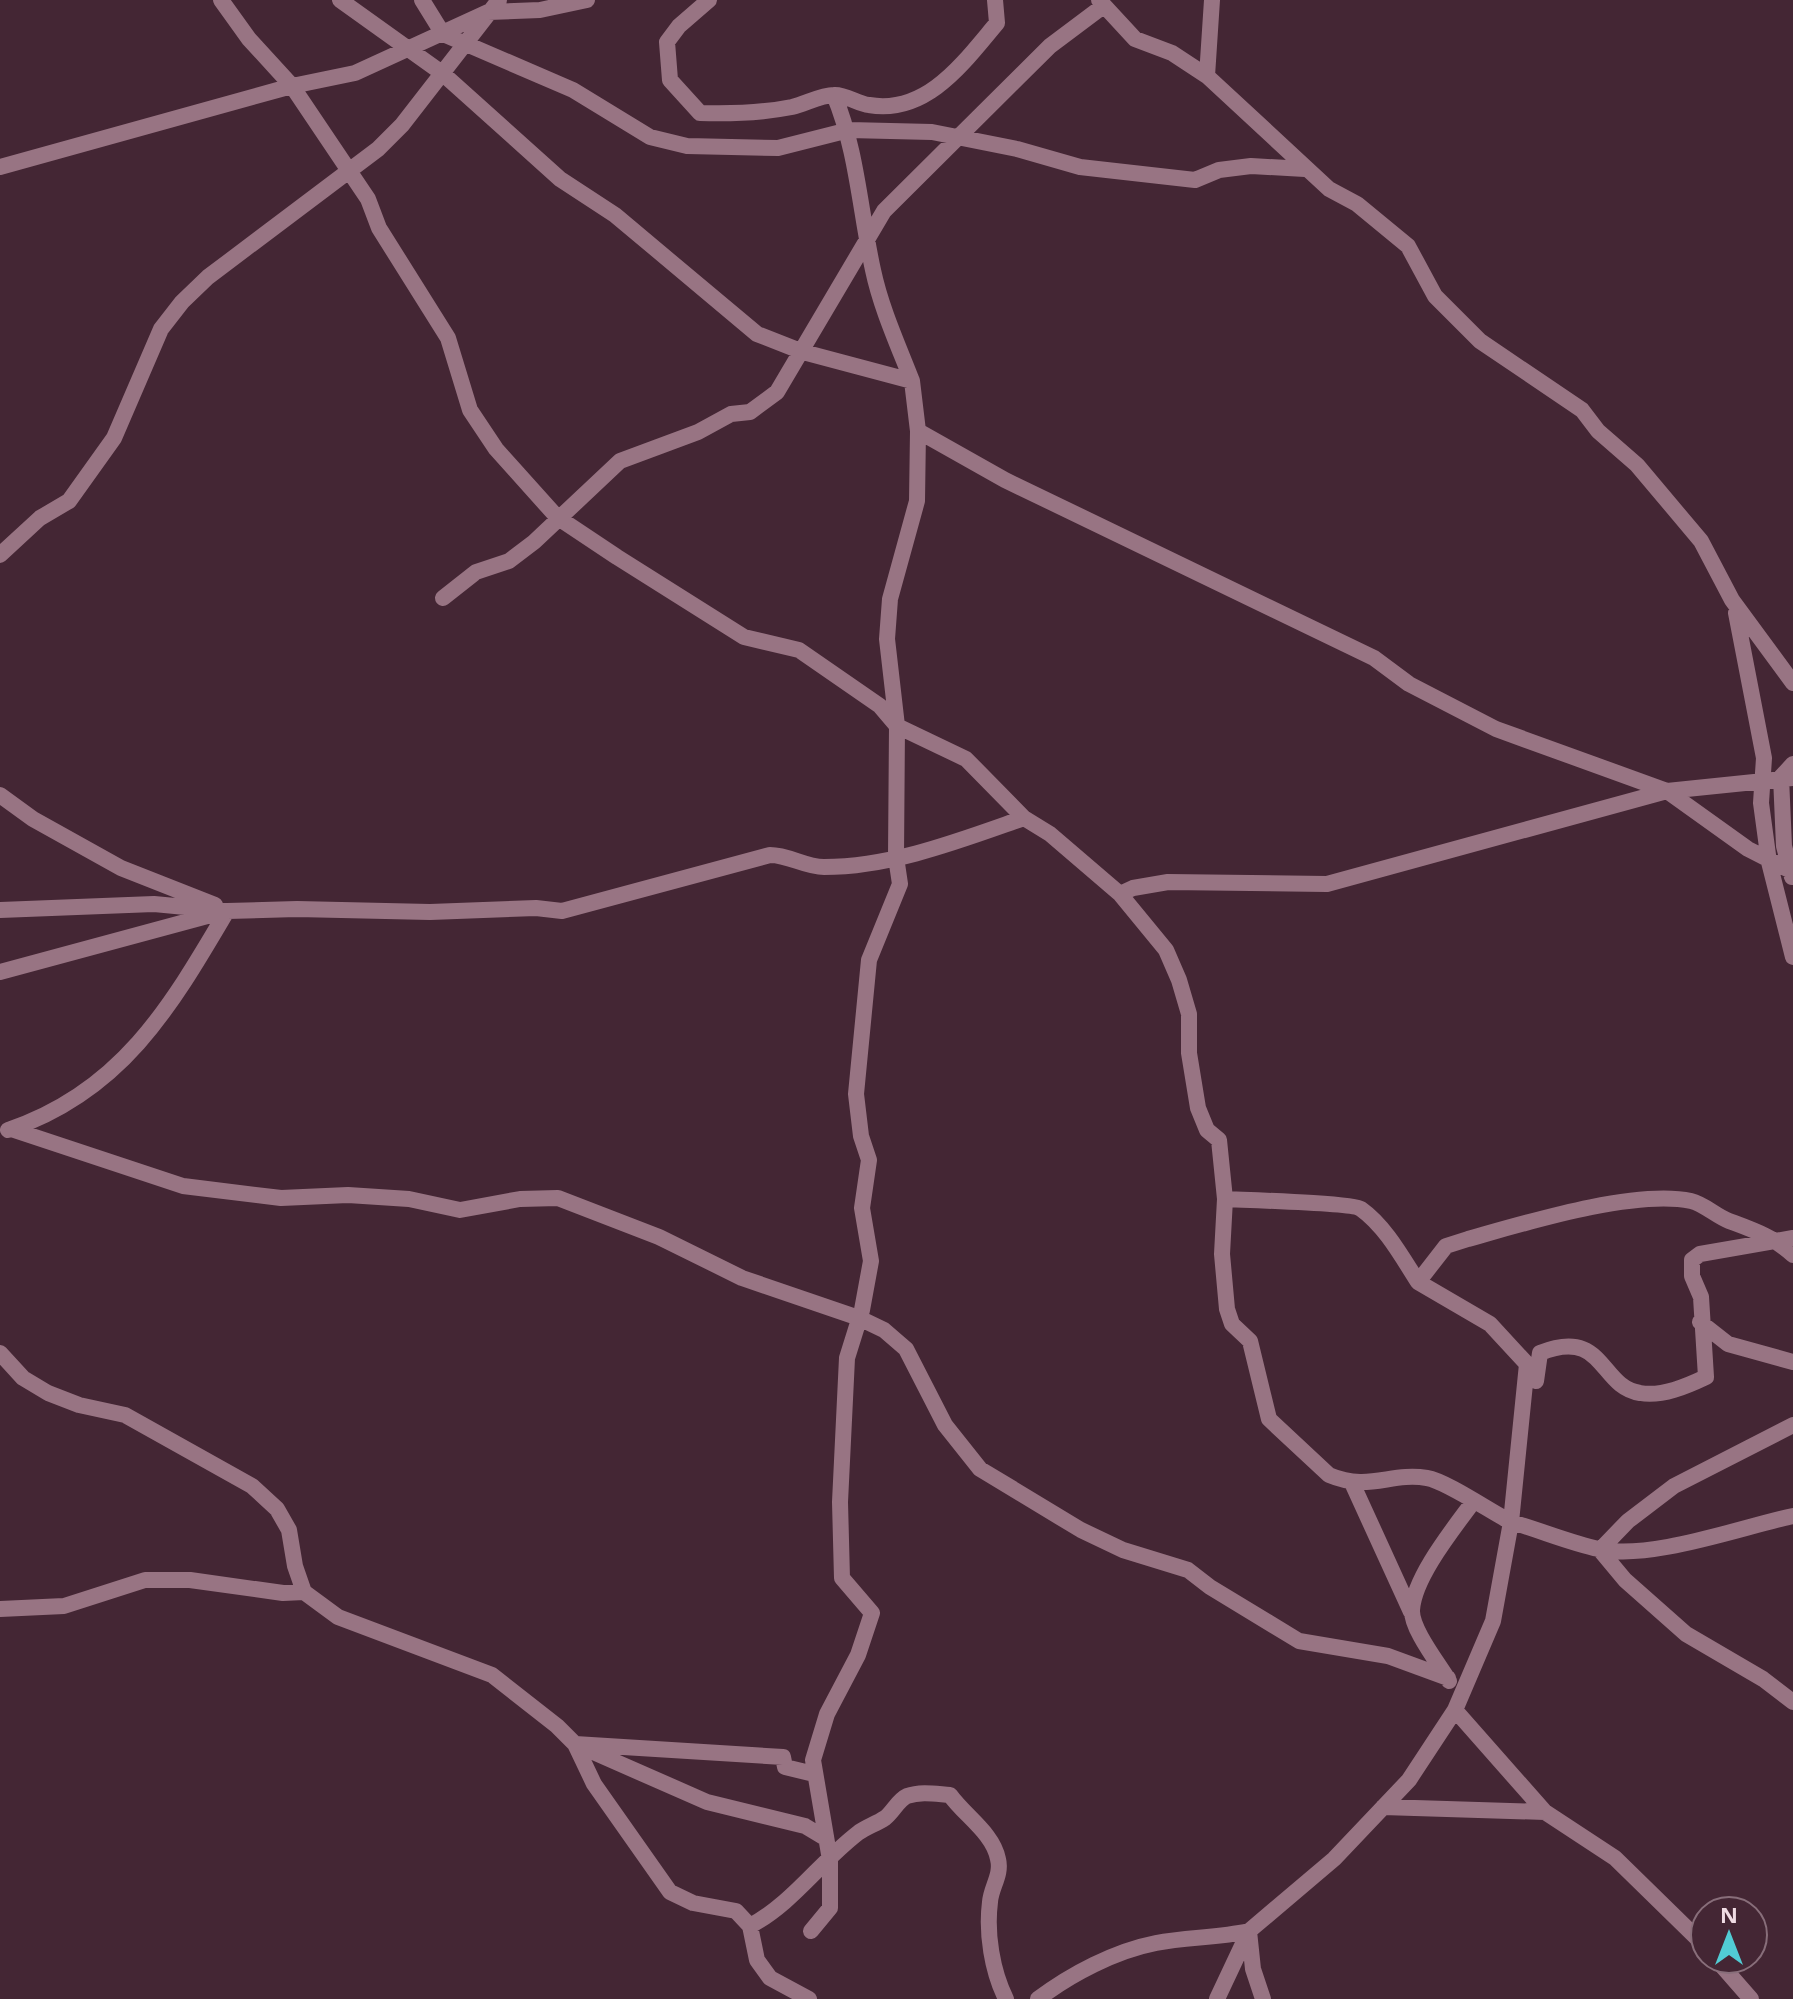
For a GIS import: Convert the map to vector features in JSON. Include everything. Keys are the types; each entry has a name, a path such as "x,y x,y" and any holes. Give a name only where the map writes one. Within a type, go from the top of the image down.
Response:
{"street":[{"path":"221,0 249,39 292,86 368,199 387,241 448,338 470,410 496,449 557,517 744,637 799,650 880,706 897,726 966,759 1024,818 1050,834 1120,894 1166,950 1189,1014 1189,1053 1198,1108 1207,1130 1219,1140 1225,1199 1222,1254 1227,1309 1232,1324 1250,1341 1269,1419 1329,1475 1353,1485 1429,1478 1511,1522 1600,1550 1665,1547 1793,1516"},
{"path":"340,0 442,73 560,179 615,215 757,334 803,352 912,381"},
{"path":"422,0 443,34 573,90 650,137 687,146 778,148 849,130 932,132 1080,167 1195,180 1219,170 1251,166 1305,169"},
{"path":"0,167 292,86 355,73 409,51 494,6 540,10 587,0"},
{"path":"709,0 679,26 667,42 670,80 700,113 767,112 834,95 870,106 899,105 932,92 961,66 997,23 995,0"},
{"path":"1207,76 1212,0"},
{"path":"443,598 476,572 509,561 534,542 557,517 620,461 698,432 731,414 750,412 777,392 884,211 1050,46 1100,4 1135,39 1172,53 1207,76 1305,169 1329,189 1357,204 1408,246 1435,296 1480,341 1582,410 1598,431 1637,465 1701,541 1732,600 1793,683"},
{"path":"0,555 40,518 69,501 114,438 161,329 182,302 208,277 350,172 402,125 494,6"},
{"path":"811,1931 830,1908 830,1860 813,1760 827,1714 858,1655 872,1613 842,1578 840,1502 847,1358 871,1261 862,1208 869,1160 861,1136 856,1094 869,960 900,884 896,857 897,726 887,639 890,599 917,501 918,431 912,381 884,308 866,237 850,155 849,130 834,95"},
{"path":"918,431 993,475 1374,658 1409,684 1496,729 1667,791 1769,862 1792,874"},
{"path":"1732,600 1744,643 1763,747 1761,803 1769,862 1793,957"},
{"path":"1792,874 1784,846 1787,778 1793,764"},
{"path":"1120,894 1133,888 1168,882 1327,884 1667,791 1787,778"},
{"path":"0,795 33,819 121,868 227,911"},
{"path":"0,910 154,904 227,911 430,912 536,908 562,911 770,855 785,855 825,867 896,857 1024,818"},
{"path":"0,972 227,911"},
{"path":"5,1130 59,1108 101,1082 130,1055 196,964 227,911"},
{"path":"5,1130 197,1187 281,1198 348,1195 409,1199 460,1210 520,1199 558,1198 659,1237 742,1278 859,1318 884,1330 906,1349 945,1425 980,1469 1123,1550 1188,1570 1210,1587 1299,1641 1388,1656 1448,1678"},
{"path":"1217,1999 1249,1931 1323,1870 1409,1780 1457,1705 1493,1621 1511,1522 1527,1364 1490,1324 1418,1282 1402,1256 1360,1207 1349,1203 1293,1204 1225,1199"},
{"path":"1418,1282 1446,1246 1611,1205 1670,1199 1694,1201 1721,1218 1785,1239 1793,1255"},
{"path":"1525,1404 1537,1378 1540,1353 1549,1350 1580,1348 1592,1353 1619,1382 1639,1393 1682,1388 1706,1377 1700,1322 1701,1297 1692,1276 1692,1260 1700,1254 1785,1239"},
{"path":"1700,1322 1728,1344 1793,1362"},
{"path":"0,1353 23,1378 48,1393 79,1405 125,1415 252,1486 277,1509 289,1530 295,1566 304,1592 338,1617 492,1675 575,1744 707,1802 805,1826 825,1838"},
{"path":"1600,1550 1628,1521 1674,1486 1793,1425"},
{"path":"1353,1485 1426,1646 1448,1678 1457,1705 1545,1812 1615,1858 1689,1930"},
{"path":"1411,1612 1425,1575 1473,1502"},
{"path":"1600,1550 1625,1580 1686,1634 1763,1679 1793,1702"},
{"path":"0,1609 64,1606 145,1580 190,1580 283,1593 304,1592"},
{"path":"575,1744 783,1757 785,1767 814,1774"},
{"path":"575,1744 594,1784 670,1892 693,1903 736,1911 750,1926 757,1960 770,1978 809,1999"},
{"path":"750,1926 776,1912 789,1895 858,1833 887,1816 905,1797 926,1793 950,1795 988,1836 999,1859 998,1880 990,1900 990,1936 998,1982 1006,1999"},
{"path":"1383,1807 1545,1812"},
{"path":"1038,1999 1062,1981 1098,1963 1154,1943 1223,1937 1249,1931"},
{"path":"1249,1931 1253,1969 1263,1999"},
{"path":"1730,1975 1751,1999"}]}
